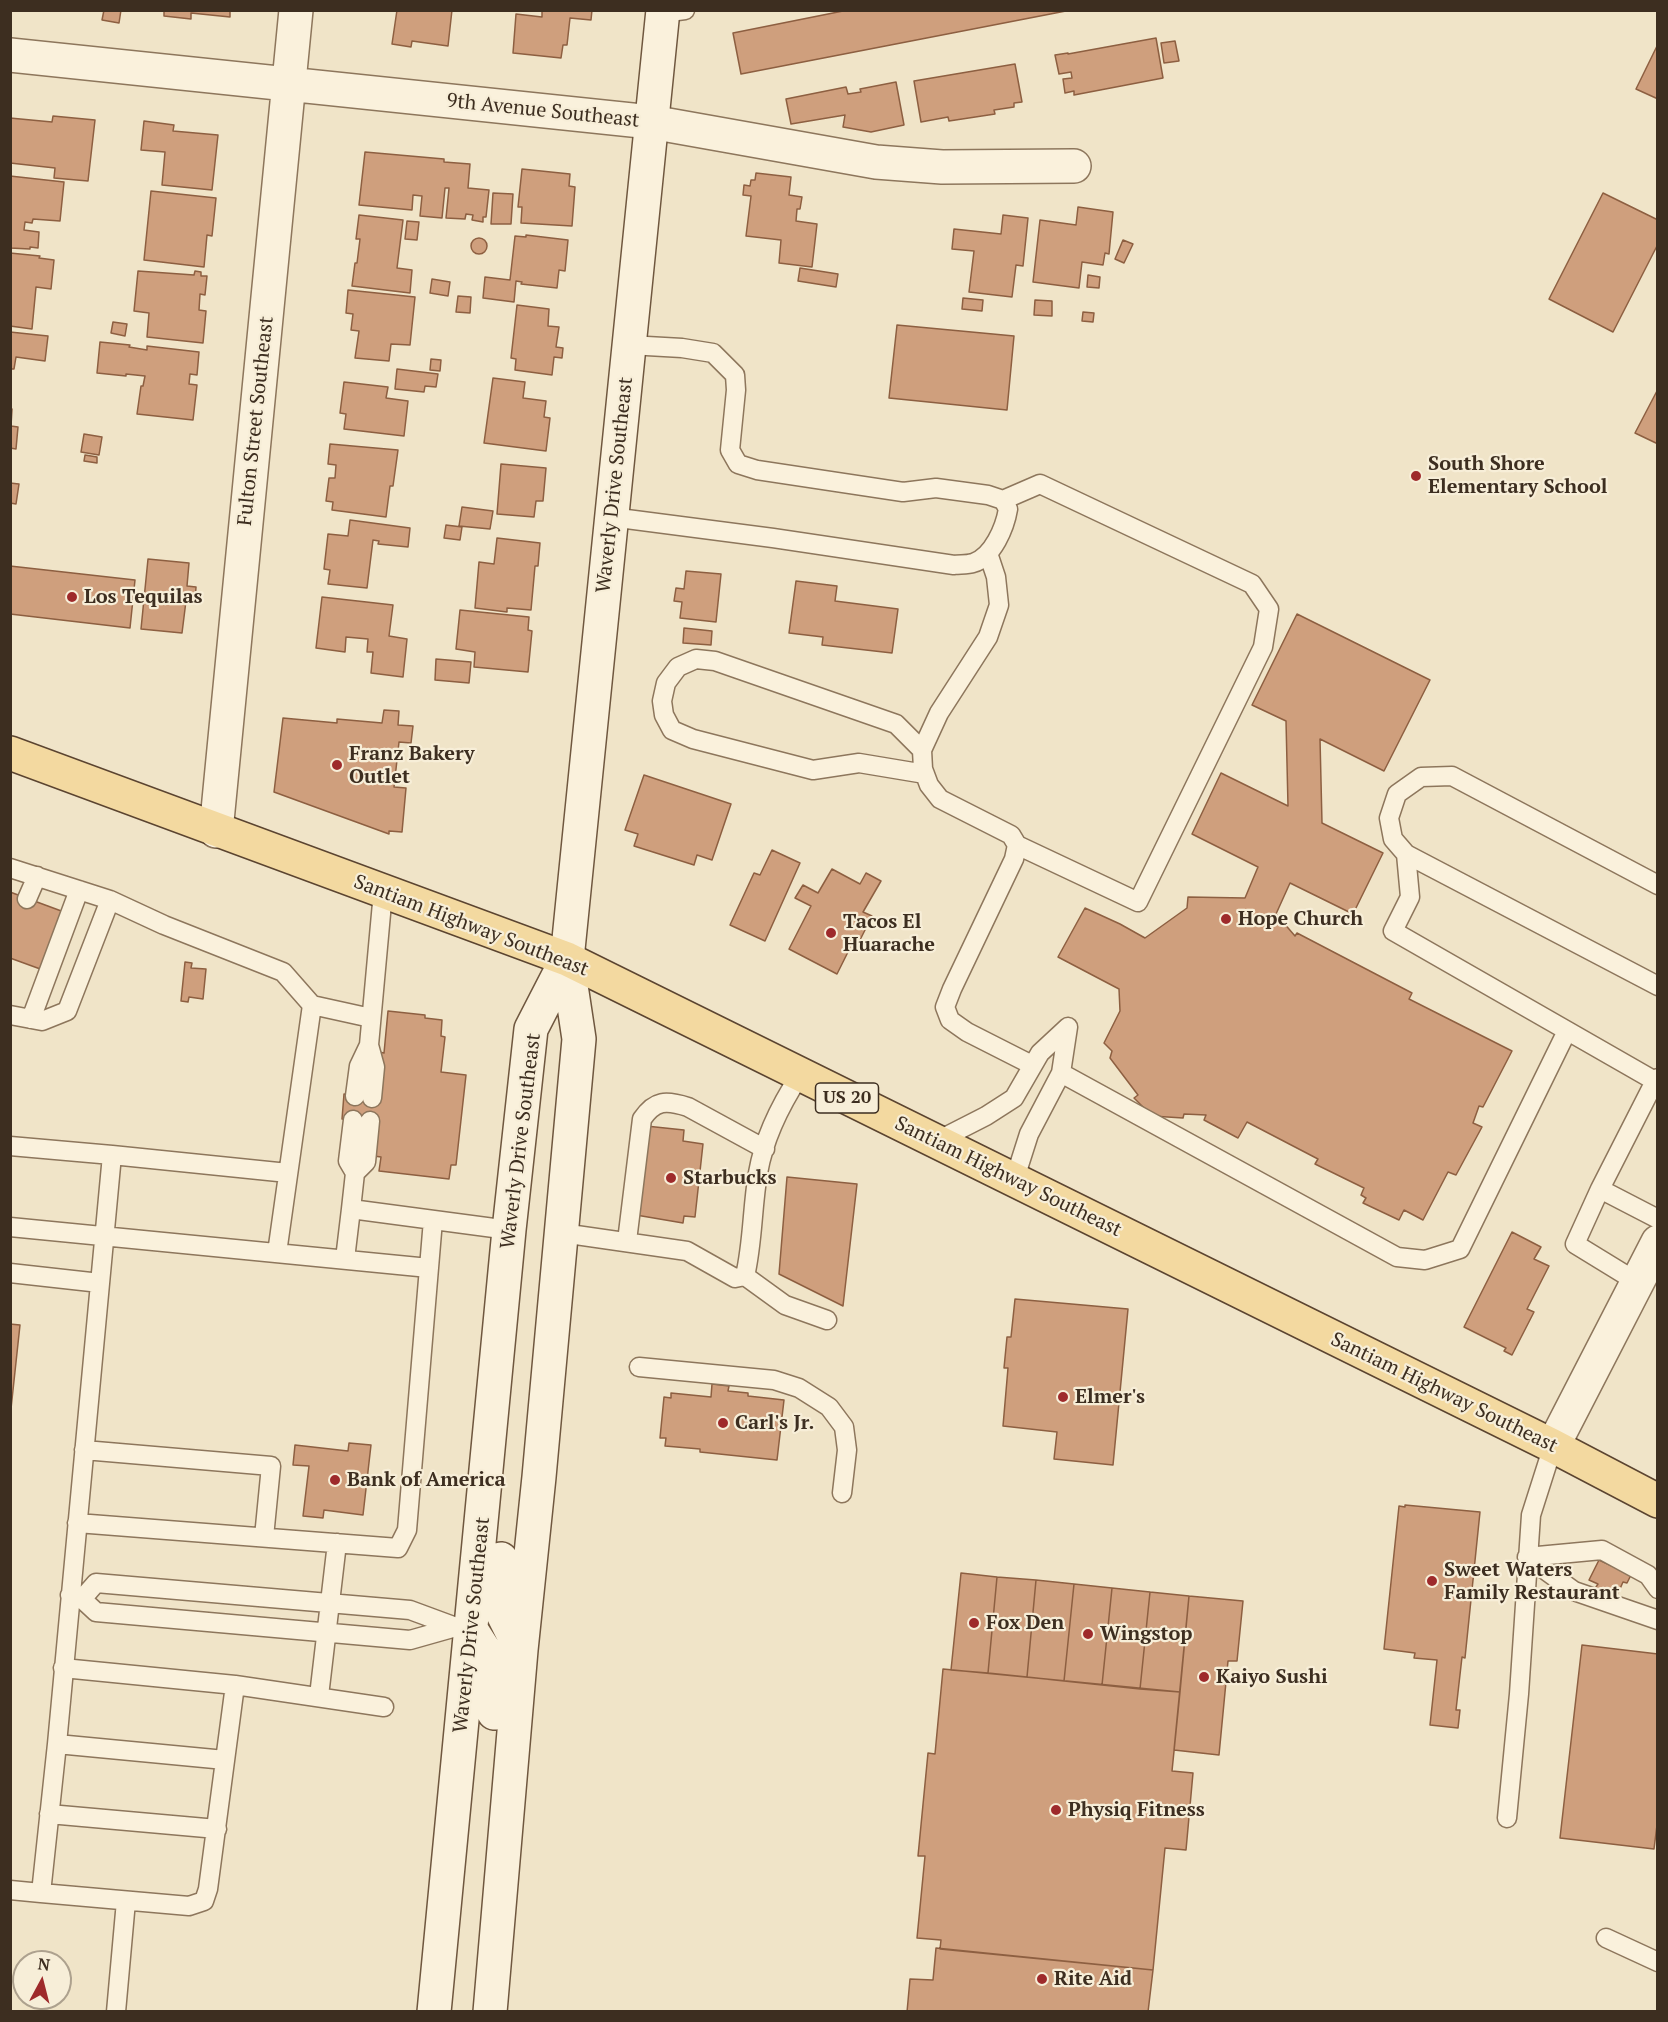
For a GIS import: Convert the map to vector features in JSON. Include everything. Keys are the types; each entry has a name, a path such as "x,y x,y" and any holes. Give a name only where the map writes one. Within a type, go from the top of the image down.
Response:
{"main road":[{"name":"Fulton Street Southeast","path":"216,831 296,10"},
{"name":"Waverly Drive Southeast","path":"490,2012 521,1650 579,1039 567,959 651,122 670,11"},
{"name":"9th Avenue Southeast","path":"10,55 651,122 876,162 942,166 1074,166"},
{"name":"Santiam Highway Southeast","path":"10,753 567,959 1553,1446 1658,1501"},
{"name":"Waverly Drive Southeast","path":"434,2012 464,1629 493,1411 509,1230 531,1029 567,959"},
{"path":"1553,1446 1658,1242"},
{"path":"493,1411 511,1433 498,1602 521,1650"},
{"path":"464,1629 497,1670 483,1846 502,1870"}],"lane":[{"path":"629,345 682,348 713,353 735,375 736,390 730,450 738,464 758,470 903,492 936,489 988,495 1003,500 1040,484 1252,584 1269,609 1263,647 1138,902 1015,852"},
{"path":"611,517 954,565 973,563 988,553 1006,521 1008,509 1003,500"},
{"path":"988,553 996,577 999,604 988,637 939,713 922,750 923,769 929,785 940,800 1011,835 1015,852 945,1007 950,1020 967,1032 1032,1065"},
{"path":"922,750 896,724 715,661 696,659 678,667 666,683 662,701 664,715 672,730 693,739 813,771 859,763 925,774"},
{"path":"1658,885 1452,776 1421,777 1397,794 1389,818 1393,839 1406,854 1658,986"},
{"path":"1406,854 1410,897 1393,932 1656,1079 1575,1244 1637,1282"},
{"path":"10,867 110,900 164,925 283,972 312,1005 371,1018"},
{"path":"27,899 37,876"},
{"path":"31,1019 79,890"},
{"path":"364,1097 359,1066 369,1045 383,892"},
{"path":"10,1015 42,1021 67,1011 110,900"},
{"path":"277,1253 312,1005"},
{"path":"936,1142 986,1116 1014,1098 1040,1053 1068,1027 1061,1073 1029,1134 1014,1180"},
{"path":"1061,1073 1397,1257 1425,1260 1460,1249 1567,1031"},
{"path":"745,1276 751,1253 758,1173 783,1100 800,1075"},
{"path":"627,1241 642,1119 649,1108 661,1102 688,1107 765,1149"},
{"path":"345,1259 355,1173 366,1162 361,1121"},
{"path":"10,1146 288,1173"},
{"path":"41,1893 63,1668 76,1597 77,1523 112,1155"},
{"path":"1600,1189 1658,1220"},
{"path":"351,1209 509,1230"},
{"path":"77,1523 398,1548 407,1530 434,1220"},
{"path":"10,1227 429,1268"},
{"path":"562,1233 687,1251 735,1278 745,1276 785,1305 827,1320"},
{"path":"10,1273 100,1283"},
{"path":"639,1367 774,1380 799,1388 829,1407 844,1428 847,1450 842,1493"},
{"path":"1507,1818 1519,1694 1531,1515 1553,1446"},
{"path":"84,1450 271,1466 264,1538"},
{"path":"319,1696 337,1543"},
{"path":"1527,1557 1602,1550 1648,1575 1658,1589"},
{"path":"1527,1557 1574,1591 1658,1620"},
{"path":"76,1597 96,1583 329,1602 410,1610 464,1629"},
{"path":"76,1597 96,1612 410,1640 464,1629"},
{"path":"63,1668 235,1685 384,1707"},
{"path":"10,1890 189,1906 204,1901 208,1889 217,1829 235,1685"},
{"path":"57,1744 225,1760"},
{"path":"49,1814 217,1829"},
{"path":"116,2012 126,1901"},
{"path":"1606,1938 1658,1962"}],"building":[{"path":"104,10 121,10 119,23 102,20"},
{"path":"164,10 230,10 230,17 191,13 191,19 164,16"},
{"path":"397,10 452,10 448,46 412,41 411,47 392,44"},
{"path":"542,10 592,10 591,20 570,18 567,45 563,45 561,58 513,53 516,14 542,17"},
{"path":"848,10 1071,10 741,74 733,33"},
{"path":"1156,38 1163,78 1074,95 1074,91 1065,93 1063,79 1072,78 1071,72 1059,74 1055,55"},
{"path":"1175,41 1179,61 1164,63 1161,43"},
{"path":"1658,44 1658,99 1636,89"},
{"path":"1015,64 1022,102 1014,103 1014,107 994,110 995,114 949,121 948,117 921,122 914,81"},
{"path":"896,82 904,125 871,132 843,127 845,115 791,124 786,99 846,87 848,94 861,92 860,89"},
{"path":"53,116 95,120 88,181 54,178 55,168 10,163 10,118 52,122"},
{"path":"144,121 174,125 173,131 218,135 212,190 162,185 165,152 141,150"},
{"path":"365,152 444,159 444,162 470,164 468,188 489,190 486,217 483,217 483,222 472,220 473,215 466,214 465,219 446,218 449,188 445,188 442,218 420,216 422,196 413,195 412,210 359,205"},
{"path":"522,169 570,174 569,186 575,187 572,226 521,223 522,207 518,207"},
{"path":"756,173 791,177 789,195 802,197 800,209 797,209 796,221 817,224 812,267 779,263 781,240 746,236 751,196 743,195 744,185 750,186 751,180 755,180"},
{"path":"10,176 64,182 60,221 33,219 32,223 25,222 24,230 39,232 38,248 10,248"},
{"path":"151,191 216,198 212,236 207,235 204,267 144,260"},
{"path":"493,193 513,194 511,224 491,224"},
{"path":"1603,193 1658,220 1658,244 1613,332 1549,299"},
{"path":"1078,207 1113,212 1109,254 1105,253 1103,265 1082,262 1079,288 1033,282 1040,220 1076,225"},
{"path":"359,215 403,220 397,268 412,270 410,293 352,286 360,239 356,239"},
{"path":"1003,215 1028,218 1023,266 1016,265 1012,297 969,292 974,251 952,249 954,229 1001,234"},
{"path":"407,221 419,222 417,240 405,239"},
{"path":"526,235 568,240 565,271 559,270 557,288 521,284 522,282 516,281 514,302 483,298 485,277 510,280 515,236 526,237"},
{"path":"479,238 487,246 479,254 471,246"},
{"path":"1123,240 1133,244 1124,263 1115,259"},
{"path":"10,253 54,260 51,289 36,287 32,329 10,326"},
{"path":"800,268 838,274 836,287 798,281"},
{"path":"138,271 194,275 195,271 201,272 201,276 207,276 205,295 200,294 199,310 206,311 203,343 147,337 149,313 134,311"},
{"path":"1088,275 1100,277 1099,288 1087,287"},
{"path":"432,279 450,282 448,296 430,293"},
{"path":"348,290 415,297 410,345 391,344 389,361 355,358 359,331 351,330 353,314 346,313"},
{"path":"458,296 471,297 470,313 456,312"},
{"path":"963,298 983,300 982,311 962,309"},
{"path":"1035,300 1052,301 1052,316 1034,315"},
{"path":"517,305 549,309 548,326 559,327 556,347 563,348 562,358 554,357 552,375 515,370 516,359 511,358"},
{"path":"1083,312 1094,313 1093,322 1082,321"},
{"path":"113,322 127,324 125,336 111,333"},
{"path":"897,325 1014,336 1007,410 889,398"},
{"path":"10,332 48,336 45,361 16,357 14,369 10,369"},
{"path":"100,342 130,345 129,347 147,350 147,346 199,352 197,375 190,374 189,384 197,385 193,420 137,414 141,386 143,386 145,376 97,373"},
{"path":"431,359 441,360 440,371 430,370"},
{"path":"397,369 438,374 436,387 425,386 424,392 395,389"},
{"path":"493,378 525,382 523,398 546,401 544,417 550,418 546,451 484,443"},
{"path":"344,382 388,387 386,398 408,401 404,436 344,429 346,414 340,413"},
{"path":"1658,389 1658,444 1635,433"},
{"path":"10,409 12,409 11,426 18,427 16,449 10,448"},
{"path":"84,434 102,437 99,455 81,452"},
{"path":"330,444 398,450 386,517 332,510 333,502 326,501 329,478 335,478 336,465 328,464"},
{"path":"85,455 97,457 97,463 84,461"},
{"path":"501,464 546,468 543,501 536,501 534,517 497,514"},
{"path":"10,483 19,484 16,504 10,503"},
{"path":"462,507 493,511 490,529 459,526"},
{"path":"350,520 410,528 408,547 378,544 379,541 373,540 367,588 328,584 330,570 324,569 328,534 348,536"},
{"path":"446,525 462,527 460,540 444,538"},
{"path":"497,538 540,543 538,566 535,566 531,610 507,608 507,612 475,608 479,562 494,564"},
{"path":"148,559 189,563 187,586 196,587 195,602 186,601 182,633 141,629"},
{"name":"Los Tequilas","path":"10,566 135,580 130,628 10,614"},
{"path":"686,571 721,574 716,622 680,618 682,602 674,601 676,588 684,589"},
{"path":"796,581 837,586 835,601 898,609 892,653 822,645 823,637 789,633"},
{"path":"322,597 393,605 389,636 407,639 403,677 371,673 373,652 367,652 368,639 346,637 345,652 316,648"},
{"path":"460,610 529,617 528,630 532,631 528,672 474,667 475,652 456,649"},
{"name":"Hope Church","path":"1297,614 1430,680 1384,771 1320,739 1322,823 1383,853 1353,914 1290,883 1276,914 1295,936 1297,933 1412,993 1409,999 1512,1051 1483,1107 1479,1106 1473,1123 1482,1127 1456,1175 1448,1172 1423,1220 1404,1210 1399,1220 1363,1203 1366,1198 1361,1195 1364,1188 1315,1164 1318,1159 1247,1122 1238,1138 1204,1120 1206,1115 1184,1114 1183,1118 1152,1116 1134,1098 1138,1095 1110,1058 1112,1051 1104,1043 1120,1011 1119,989 1058,957 1085,908 1145,938 1187,908 1188,897 1245,898 1258,867 1192,834 1221,773 1288,806 1286,721 1252,705"},
{"path":"684,628 712,631 711,645 683,643"},
{"path":"436,659 471,662 469,683 435,680"},
{"name":"Franz Bakery Outlet","path":"384,710 399,711 398,725 413,726 411,743 399,742 394,787 406,788 402,832 389,831 389,834 274,792 283,718 337,723 337,719 382,723"},
{"path":"644,775 731,804 712,860 697,855 694,865 634,846 638,834 625,830"},
{"path":"772,850 800,863 765,941 730,925 754,873 760,875"},
{"name":"Tacos El Huarache","path":"832,869 860,884 866,873 881,881 863,912 872,916 854,952 849,950 837,974 789,949 811,906 795,898 803,885 818,893"},
{"path":"10,892 64,912 43,970 10,958"},
{"path":"185,962 192,963 191,968 206,969 203,999 189,997 188,1002 181,1001"},
{"path":"388,1011 425,1015 425,1018 442,1020 441,1036 445,1037 441,1072 466,1075 456,1165 451,1165 449,1179 379,1171 381,1157 374,1156 378,1122 342,1119 344,1094 379,1098 379,1052 384,1053"},
{"name":"Starbucks","path":"646,1126 684,1130 683,1141 703,1144 695,1217 684,1216 683,1223 636,1215"},
{"path":"787,1177 857,1184 843,1306 779,1274"},
{"path":"1512,1232 1541,1247 1534,1259 1549,1266 1527,1309 1534,1312 1512,1355 1504,1351 1506,1348 1464,1327"},
{"name":"Elmer's","path":"1015,1299 1128,1309 1113,1465 1054,1459 1057,1432 1003,1426 1008,1368 1004,1368 1007,1337 1011,1337"},
{"path":"10,1324 20,1325 10,1418"},
{"path":"712,1384 729,1386 728,1391 748,1393 748,1396 784,1400 777,1460 665,1446 666,1438 660,1438 664,1397 671,1398 671,1393 711,1397"},
{"path":"349,1443 371,1445 363,1515 324,1510 323,1518 303,1516 309,1466 293,1465 295,1445 348,1451"},
{"name":"Sweet Waters Family Restaurant","path":"1405,1505 1480,1512 1465,1658 1462,1657 1456,1710 1460,1710 1458,1728 1430,1725 1437,1660 1414,1658 1415,1653 1384,1649 1399,1506 1405,1507"},
{"path":"1599,1560 1612,1566 1613,1562 1634,1569 1627,1583 1623,1582 1615,1600 1594,1590 1598,1584 1589,1580"},
{"name":"Fox Den","path":"961,1573 997,1577 988,1673 951,1670"},
{"path":"997,1577 1036,1580 1027,1677 988,1673"},
{"path":"1036,1580 1074,1584 1064,1681 1027,1677"},
{"name":"Wingstop","path":"1074,1584 1112,1588 1102,1685 1064,1681"},
{"path":"1112,1588 1150,1592 1140,1689 1102,1685"},
{"path":"1150,1592 1189,1596 1180,1692 1140,1689"},
{"name":"Kaiyo Sushi","path":"1189,1596 1243,1601 1237,1661 1228,1661 1219,1755 1174,1750"},
{"path":"1582,1645 1658,1654 1658,1817 1654,1849 1560,1838"},
{"name":"Physiq Fitness","path":"943,1669 1180,1692 1172,1771 1193,1773 1186,1850 1165,1848 1153,1970 940,1949 941,1940 917,1938 925,1856 918,1856 928,1753 935,1754"},
{"name":"Rite Aid","path":"936,1948 1153,1970 1148,2012 907,2012 910,1979 933,1980"}],"place":[{"name":"South Shore Elementary School","path":"1416,476"},
{"name":"Los Tequilas","path":"72,597"},
{"name":"Franz Bakery Outlet","path":"337,765"},
{"name":"Hope Church","path":"1226,919"},
{"name":"Tacos El Huarache","path":"831,933"},
{"name":"Starbucks","path":"671,1178"},
{"name":"Elmer's","path":"1063,1397"},
{"name":"Carl's Jr.","path":"723,1423"},
{"name":"Bank of America","path":"335,1480"},
{"name":"Sweet Waters Family Restaurant","path":"1432,1581"},
{"name":"Fox Den","path":"974,1623"},
{"name":"Wingstop","path":"1088,1634"},
{"name":"Kaiyo Sushi","path":"1204,1677"},
{"name":"Physiq Fitness","path":"1056,1810"},
{"name":"Rite Aid","path":"1042,1979"}]}
